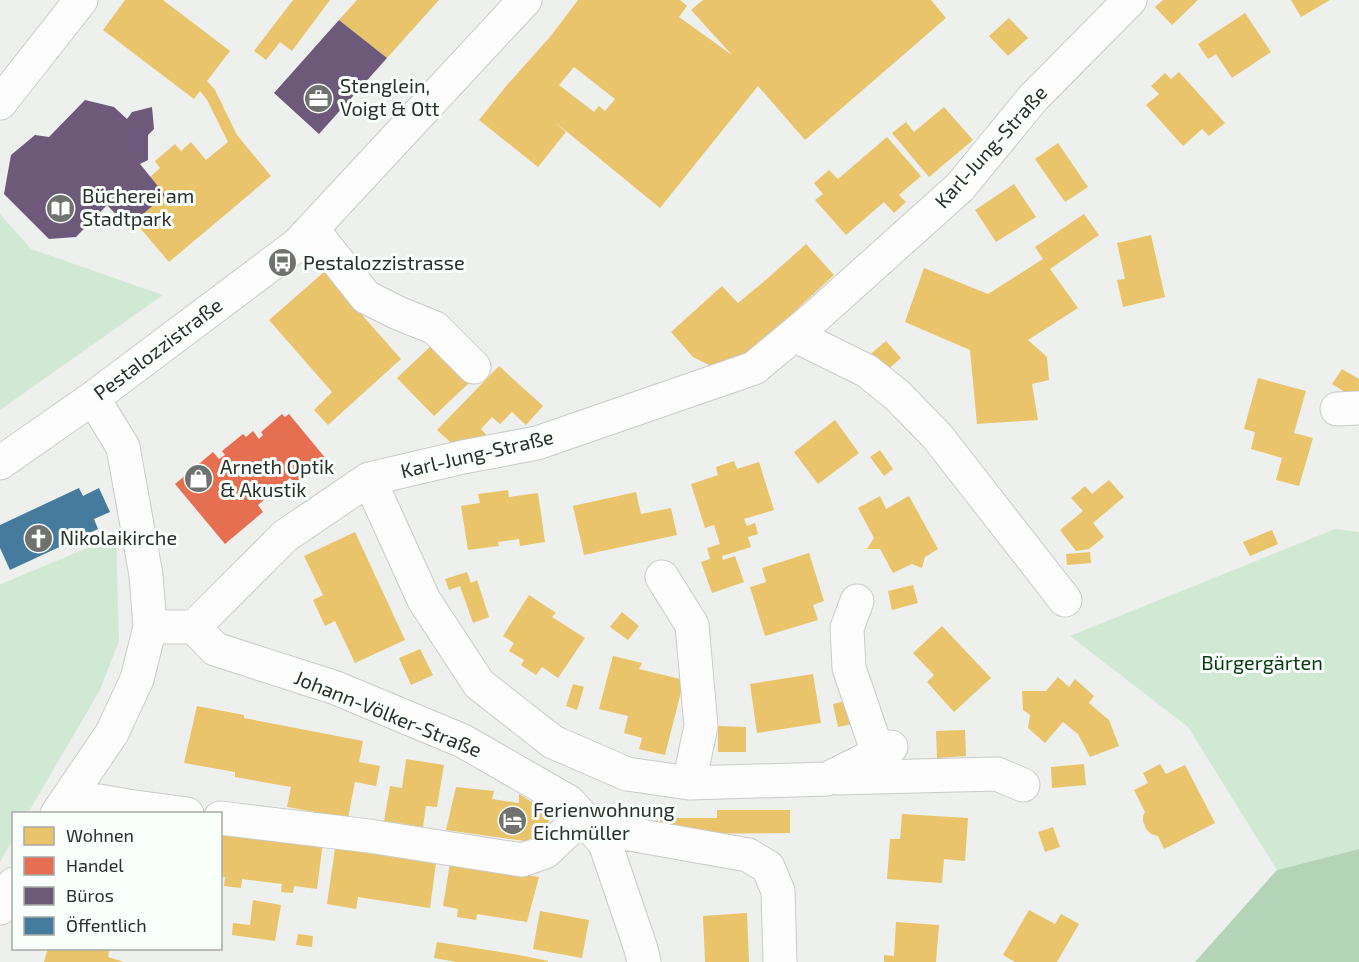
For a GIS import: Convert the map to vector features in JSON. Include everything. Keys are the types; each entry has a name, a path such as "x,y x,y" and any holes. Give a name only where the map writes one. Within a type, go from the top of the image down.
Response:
{"street":[{"path":"0,103 81,0"},
{"name":"Pestalozzistraße","path":"0,463 93,398 298,244 525,0"},
{"name":"Karl-Jung-Straße","path":"194,627 285,536 369,478 537,443 754,368 960,187 1033,98 1130,0"},
{"path":"312,229 366,297 398,314 435,328 474,367"},
{"path":"794,335 867,371 897,394 938,436 1065,600"},
{"path":"58,812 112,733 137,679 150,627 146,575 123,447 93,398"},
{"path":"369,478 424,600 479,684 554,742 627,774 689,783 997,774 1023,785"},
{"path":"662,577 692,625 701,726 689,783"},
{"path":"827,779 884,750 849,668 847,628 857,601"},
{"path":"150,627 194,627"},
{"name":"Johann-Völker-Straße","path":"194,627 214,649 336,688 463,741 569,802 605,843 644,962"},
{"path":"94,812 99,801 179,812"},
{"path":"222,818 369,836 522,860 545,852 583,818"},
{"name":"Johann-Völker-Straße","path":"583,818 624,833 747,855 768,867 778,891 780,962"},
{"path":"0,908 12,887"}],"green space":[{"path":"0,214 31,249 163,295 0,410"},
{"name":"Bürgergärten","path":"1335,529 1359,532 1359,849 1277,870 1188,727 1070,636"},
{"path":"116,536 119,641 100,690 29,812 12,812 12,841 0,862 0,583"},
{"path":"1359,849 1359,962 1195,962 1277,870"}],"building: Wohnen":[{"path":"125,0 163,0 230,51 207,81 215,90 237,135 271,176 169,262 134,221 165,195 150,177 160,168 155,161 175,144 181,151 191,142 206,160 228,142 207,100 200,91 194,99 103,30"},
{"path":"293,0 330,0 292,51 280,42 266,60 254,51"},
{"path":"357,0 439,0 387,58 339,20"},
{"path":"578,0 680,0 687,6 679,17 732,55 691,10 703,0 931,0 946,18 805,140 758,86 660,208 555,122 566,132 538,167 479,120 550,37","holes":["574,67 615,99 605,111 599,106 594,112 559,85"]},
{"path":"1163,0 1198,0 1172,25 1155,7"},
{"path":"1291,0 1330,0 1301,17"},
{"path":"1245,13 1271,52 1232,78 1216,54 1208,59 1198,44"},
{"path":"1009,18 1028,38 1008,56 989,36"},
{"path":"1179,72 1225,123 1209,136 1202,129 1183,146 1146,105 1159,94 1151,86 1165,73 1171,79"},
{"path":"944,107 973,140 929,177 892,133 906,122 914,132"},
{"path":"887,137 921,176 899,195 906,202 894,213 884,202 846,235 815,200 823,194 814,183 829,170 838,179"},
{"path":"1058,143 1088,187 1065,202 1035,159"},
{"path":"1014,184 1036,217 996,242 975,210"},
{"path":"1084,214 1099,235 1050,269 1078,308 1028,340 1047,357 1049,380 1032,384 1038,420 977,424 970,350 905,322 924,268 988,294 1043,259 1035,247"},
{"path":"1151,235 1165,297 1123,307 1117,280 1125,279 1117,243"},
{"path":"806,244 834,275 727,374 693,357 671,332 722,286 738,303"},
{"path":"324,272 401,359 328,425 314,410 332,392 269,320"},
{"path":"886,341 901,358 884,373 868,356"},
{"path":"434,343 470,382 434,416 397,378"},
{"path":"499,366 543,406 526,425 512,412 500,424 492,417 481,429 490,439 456,447 437,430"},
{"path":"1342,369 1359,379 1359,401 1332,384"},
{"path":"1258,378 1306,391 1294,433 1313,438 1299,486 1276,480 1282,458 1251,449 1255,432 1244,429"},
{"path":"835,420 859,453 818,484 794,452"},
{"path":"880,450 893,469 884,476 870,457"},
{"path":"734,461 737,469 759,462 774,510 744,519 747,526 755,523 758,534 748,537 751,547 722,556 723,560 735,556 744,582 712,593 701,562 710,559 707,548 720,544 714,525 705,528 691,484 718,475 716,467"},
{"path":"1109,480 1124,497 1093,523 1104,537 1089,549 1076,551 1060,530 1083,511 1071,498 1085,486 1092,494"},
{"path":"508,490 509,497 538,493 545,542 520,546 519,539 498,542 499,546 468,550 461,506 480,503 478,494"},
{"path":"636,492 641,514 671,508 677,535 584,555 573,506"},
{"path":"880,496 886,509 909,496 938,549 925,557 922,568 912,564 893,573 880,549 867,549 874,538 858,508"},
{"path":"1272,530 1278,544 1250,556 1243,542"},
{"path":"355,532 405,640 355,663 335,621 325,626 313,600 323,595 304,556"},
{"path":"1090,552 1091,563 1067,565 1066,554"},
{"path":"809,553 824,601 813,605 818,620 765,636 750,587 766,582 762,568"},
{"path":"467,572 471,583 477,580 489,617 473,623 460,586 449,590 445,579"},
{"path":"913,585 918,603 892,610 888,591"},
{"path":"529,595 556,613 552,617 585,638 558,678 542,667 536,675 521,665 524,660 509,651 514,643 503,636"},
{"path":"622,612 639,626 628,640 610,627"},
{"path":"942,626 991,678 954,712 927,682 934,675 913,653"},
{"path":"420,649 433,675 411,685 399,658"},
{"path":"613,656 642,663 639,669 684,680 665,755 639,749 642,738 624,733 628,716 599,709"},
{"path":"813,674 821,723 757,733 750,684"},
{"path":"1058,677 1069,687 1075,679 1094,696 1089,703 1109,720 1119,746 1090,757 1078,734 1063,722 1045,743 1028,728 1030,715 1023,710 1022,691 1046,691"},
{"path":"573,684 584,687 577,710 566,706"},
{"path":"856,698 861,722 838,727 833,704"},
{"path":"197,706 244,715 244,718 363,741 359,762 380,766 376,786 355,782 348,818 287,807 291,787 235,777 235,772 184,763"},
{"path":"718,726 746,727 746,752 718,752"},
{"path":"965,730 966,756 937,758 936,731"},
{"path":"406,759 444,765 437,807 426,806 423,827 384,821 390,786 402,788"},
{"path":"1084,764 1086,785 1052,788 1051,767"},
{"path":"1160,764 1166,774 1185,765 1215,823 1164,849 1158,836 1146,829 1143,821 1145,812 1134,790 1148,783 1143,773"},
{"path":"456,787 494,791 492,799 519,803 519,794 549,813 548,830 532,842 446,830"},
{"path":"717,810 790,810 790,833 660,834 660,818 717,818"},
{"path":"902,814 968,818 965,861 944,859 942,883 887,879 890,839 900,839"},
{"path":"1053,827 1060,847 1045,852 1038,832"},
{"path":"222,829 323,842 317,889 294,886 293,893 281,892 282,884 242,879 241,888 224,886 225,877 222,877"},
{"path":"335,848 436,863 430,908 358,897 356,909 327,904"},
{"path":"450,863 539,877 527,922 477,914 476,920 457,917 458,909 443,906"},
{"path":"253,900 281,905 275,941 232,935 233,923 250,925"},
{"path":"1029,910 1055,924 1061,914 1079,924 1057,962 1015,962 1003,955"},
{"path":"540,911 589,920 582,958 533,949"},
{"path":"747,913 749,962 705,962 703,916"},
{"path":"896,922 939,925 936,962 884,962 884,955 894,956"},
{"path":"298,934 313,936 312,947 296,945"},
{"path":"437,942 548,962 456,962 434,958"},
{"path":"47,950 110,950 108,957 124,962 44,962"}],"building: Handel":[{"path":"282,414 285,417 289,414 327,460 297,485 290,478 258,505 263,512 225,544 175,484 213,452 219,459 225,455 222,451 243,434 246,437 253,431 259,439 263,435 261,432"}],"building: Büros":[{"path":"339,20 387,58 319,134 274,93"},
{"path":"85,100 114,107 127,119 132,112 152,107 154,129 148,135 148,160 140,164 165,195 128,227 107,205 76,237 49,239 4,194 11,155 35,135 49,137"}],"building: Öffentlich":[{"name":"Nikolaikirche","path":"79,488 83,496 99,488 110,512 94,519 98,529 10,570 0,548 0,525"}],"place":[{"name":"Stenglein, Voigt & Ott","path":"319,98"},
{"name":"Bücherei am Stadtpark","path":"61,208"},
{"name":"Pestalozzistrasse","path":"282,263"},
{"name":"Arneth Optik & Akustik","path":"199,479"},
{"name":"Nikolaikirche","path":"39,538"},
{"name":"Ferienwohnung Eichmüller","path":"512,821"}]}
